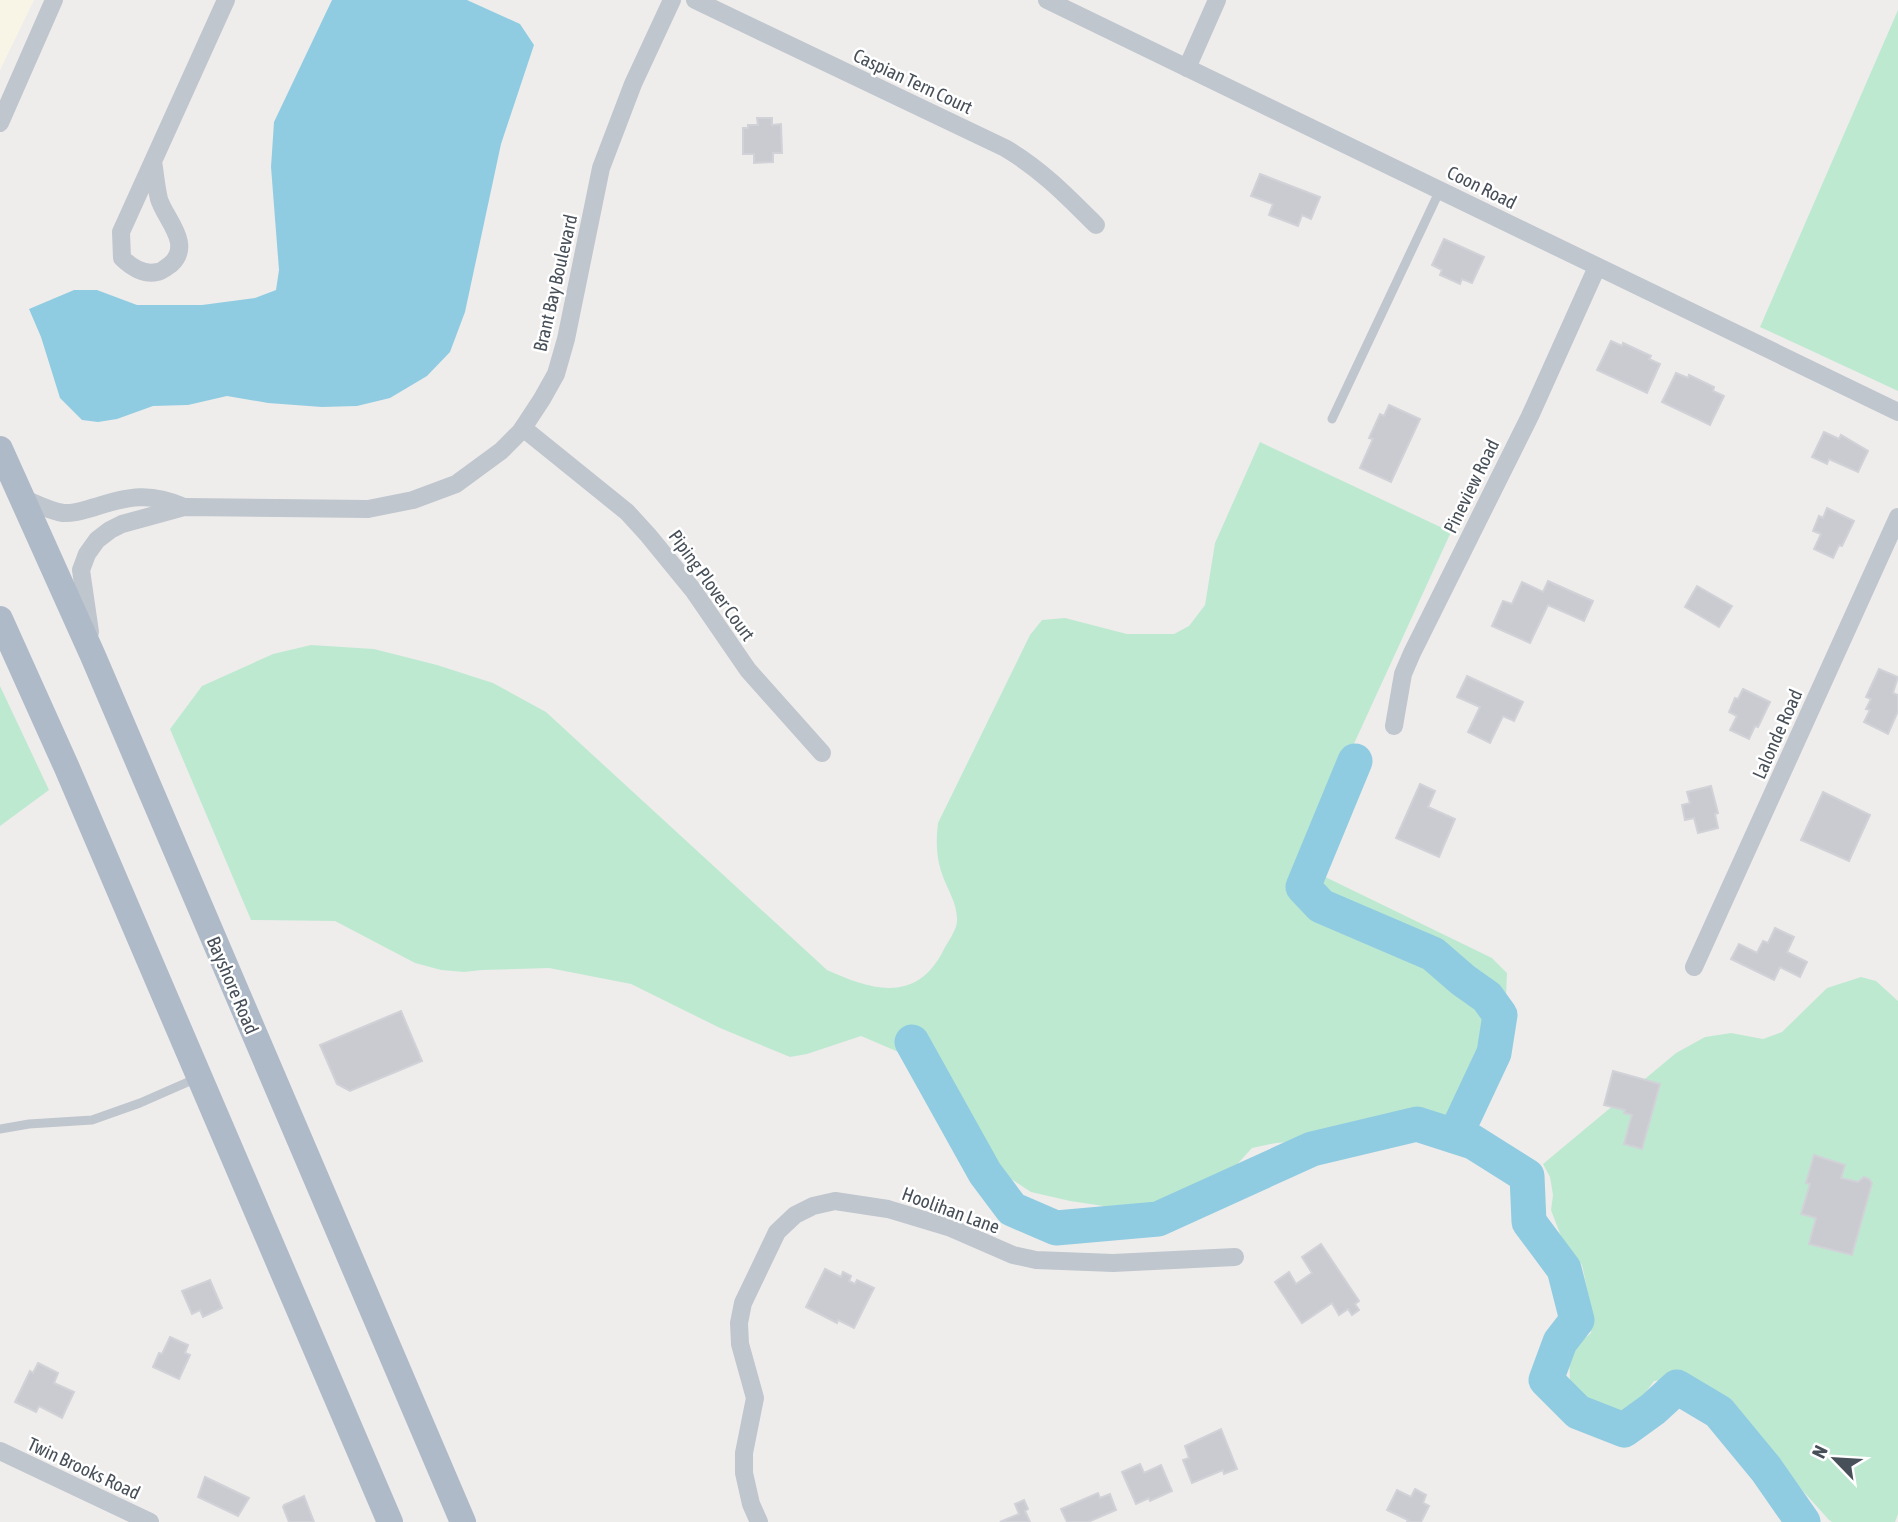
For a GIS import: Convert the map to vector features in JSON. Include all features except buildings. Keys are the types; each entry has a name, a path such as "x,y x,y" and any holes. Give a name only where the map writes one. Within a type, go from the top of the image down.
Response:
{"main road":[{"name":"Bayshore Road","path":"0,449 93,656 463,1522"},
{"path":"0,619 72,780 390,1522"}],"street":[{"path":"0,123 54,0"},
{"path":"153,161 159,201 179,239 178,252 173,262 158,272 143,272 122,258 121,232 153,161 226,0"},
{"name":"Brant Bay Boulevard","path":"93,656 81,570 87,554 97,540 110,530 184,507 368,509 390,506 456,485 491,460 523,428 556,374 566,340 601,168 633,84 672,0"},
{"name":"Caspian Tern Court","path":"695,0 1005,148 1036,167 1096,225"},
{"name":"Coon Road","path":"1047,0 1898,412"},
{"path":"1187,68 1217,0"},
{"name":"Pineview Road","path":"1394,726 1403,674 1412,653 1530,415 1597,267"},
{"name":"Piping Plover Court","path":"523,428 627,512 693,590 748,670 822,753"},
{"name":"Brant Bay Boulevard","path":"13,482 50,510 63,513 76,513 127,498 149,496 166,498 184,507"},
{"name":"Lalonde Road","path":"1694,968 1898,517"},
{"name":"Hoolihan Lane","path":"759,1522 751,1504 744,1473 744,1453 755,1398 740,1345 739,1323 743,1303 777,1232 795,1215 813,1206 835,1201 888,1209 951,1228 1013,1255 1036,1260 1113,1264 1235,1257"},
{"name":"Twin Brooks Road","path":"0,1451 150,1522"}],"lane":[{"path":"1332,419 1440,190"},
{"path":"0,1129 29,1124 92,1120 140,1103 199,1077"}],"shaded area":[{"path":"0,0 34,0 0,70"}],"green space":[{"path":"1898,10 1898,391 1760,327"},
{"path":"1260,442 1451,532 1309,842 1305,857 1313,871 1492,958 1507,973 1506,997 1455,1133 1370,1136 1276,1143 1252,1148 1221,1182 1130,1210 1031,1192 1002,1173 986,1155 950,1077 929,1065 861,1036 790,1057 720,1028 631,984 549,968 464,972 441,970 415,963 335,921 251,920 170,729 202,686 273,654 311,645 374,649 493,683 546,712 827,970 876,987 906,986 920,979 932,968 956,926 956,908 938,859 938,823 1030,635 1042,620 1065,618 1127,634 1174,634 1189,626 1205,605 1215,543"},
{"path":"0,686 49,790 0,826"},
{"path":"1861,977 1876,981 1898,1001 1898,1514 1895,1522 1832,1522 1716,1394 1676,1379 1654,1381 1631,1412 1595,1412 1570,1385 1569,1351 1591,1333 1592,1312 1582,1265 1562,1239 1551,1210 1553,1195 1550,1177 1543,1164 1676,1053 1705,1037 1731,1033 1763,1039 1782,1032 1827,988"}],"water":[{"path":"332,0 467,0 520,24 534,45 501,144 465,312 450,352 427,376 390,398 357,406 322,407 268,403 227,396 188,405 153,406 117,419 98,422 82,420 60,398 41,337 29,309 74,290 97,290 137,305 202,305 255,298 276,290 279,270 271,167 274,122"}],"waterway":[{"path":"1355,761 1303,887 1321,906 1433,954 1487,997 1500,1015 1494,1053 1455,1136"},
{"path":"912,1042 985,1173 1012,1209 1056,1228 1158,1219 1312,1149 1417,1124 1473,1142 1527,1176 1529,1222 1564,1269 1577,1320 1560,1342 1546,1380 1578,1412 1624,1430 1677,1387 1719,1412 1766,1469 1803,1522"}]}
